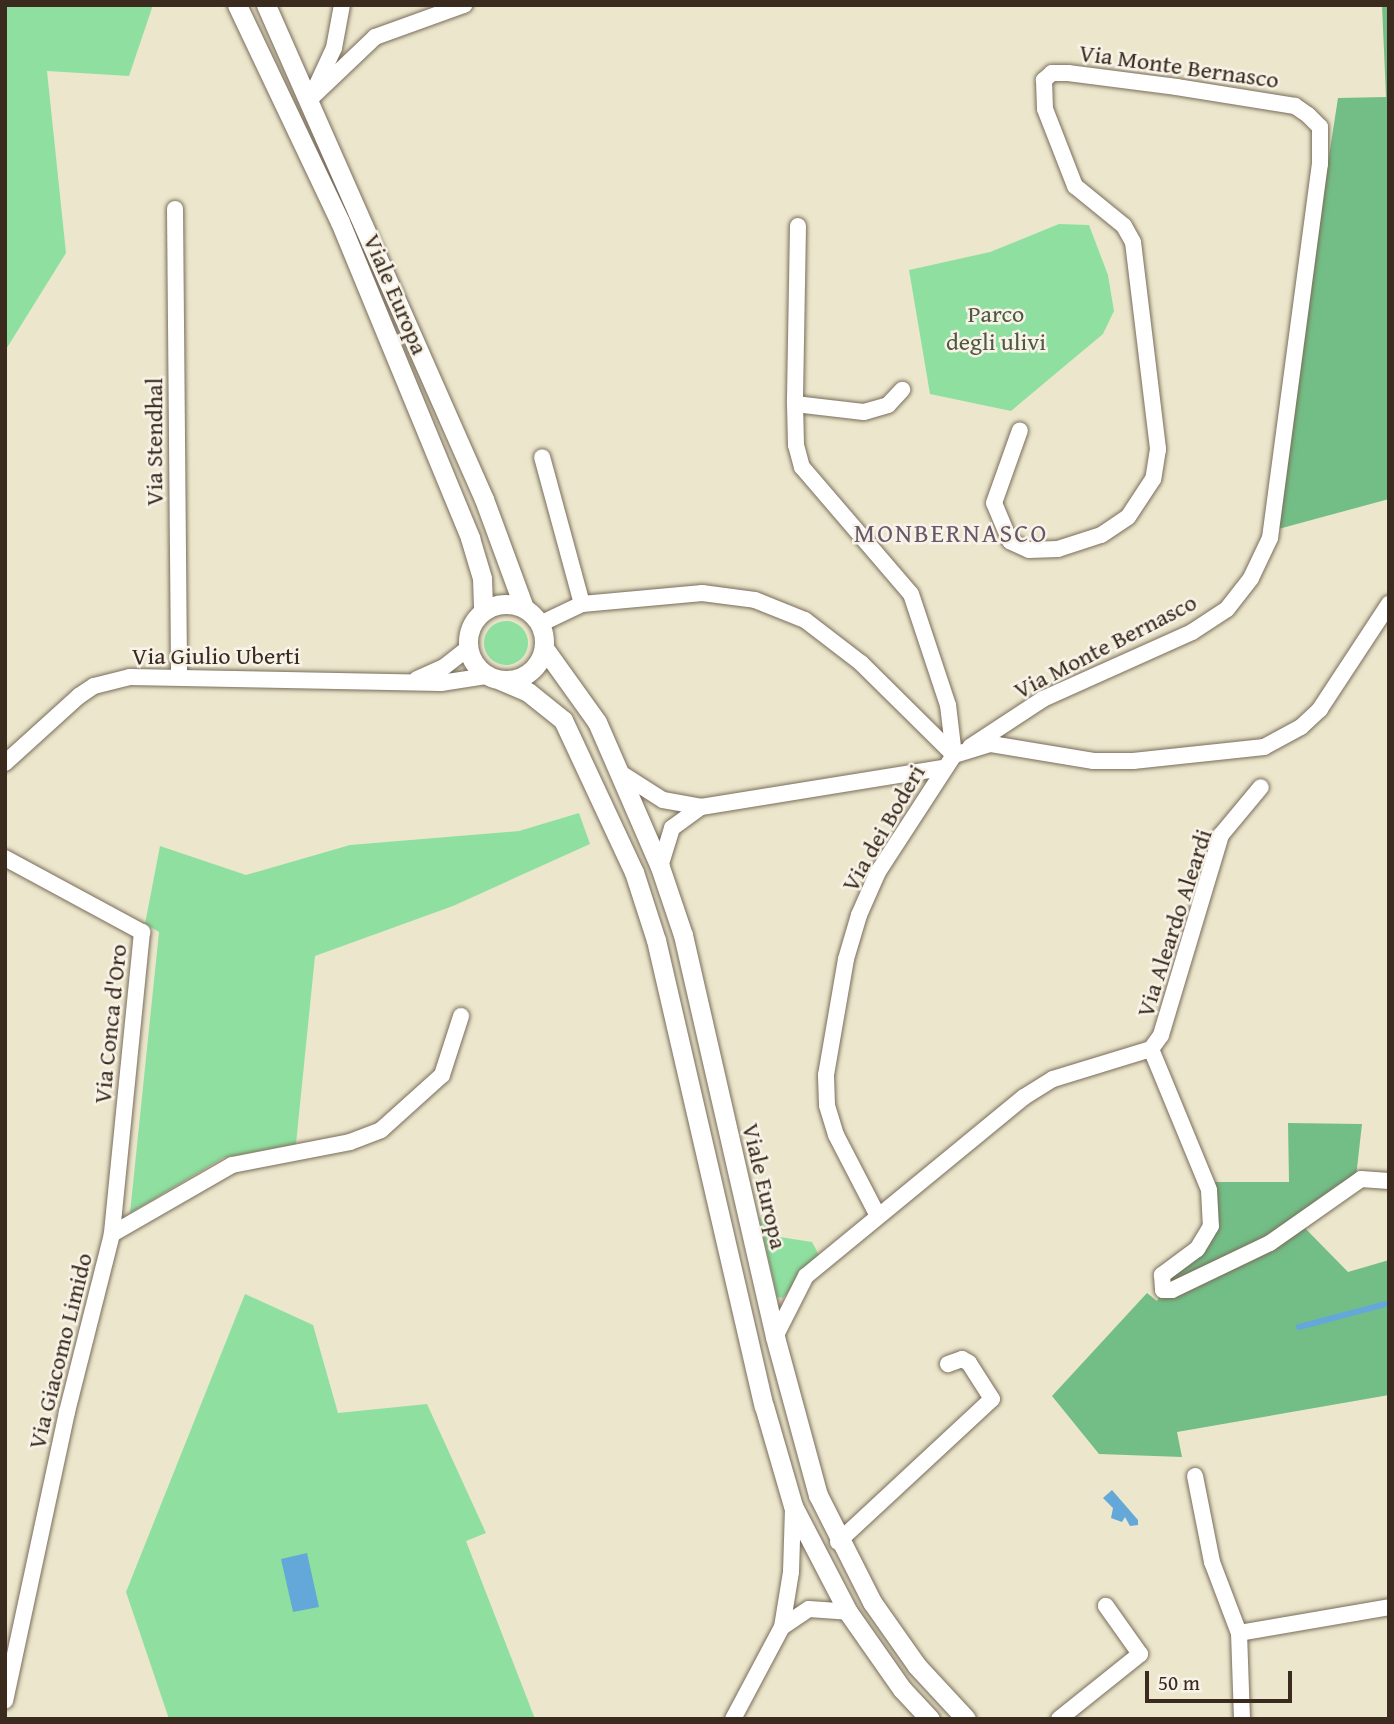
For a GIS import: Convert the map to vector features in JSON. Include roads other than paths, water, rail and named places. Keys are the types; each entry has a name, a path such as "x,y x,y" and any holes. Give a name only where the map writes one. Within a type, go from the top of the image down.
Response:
{"street":[{"name":"Viale Europa","path":"237,5 340,222 436,455 478,559 483,611"},
{"name":"Viale Europa","path":"266,5 310,99 484,499 524,608 540,624 544,648 597,722 660,867 683,935 775,1337 814,1484 838,1542 872,1602 917,1666 966,1719"},
{"path":"310,99 334,48 342,5"},
{"path":"310,99 374,37 464,5"},
{"name":"Via Monte Bernasco","path":"970,747 1043,699 1192,632 1227,609 1251,578 1270,538 1320,164 1320,127 1308,115 1295,106 1177,86 1068,73 1052,73 1044,80 1045,109 1075,186 1124,226 1133,242 1158,449 1153,479 1128,517 1101,535 1058,549 1030,550 1010,541 994,503 1020,430"},
{"name":"Via Stendhal","path":"175,209 179,675"},
{"path":"798,226 795,404 796,445 802,467 911,594 947,705 948,761"},
{"path":"795,404 864,412 888,405 902,390"},
{"path":"542,457 582,604"},
{"path":"540,624 582,604 702,593 755,600 805,620 861,663 948,761"},
{"path":"524,608 503,603 483,611 470,627 468,648 478,669 494,678 524,676 540,659 544,648"},
{"name":"Via dei Boderi","path":"878,1216 836,1135 827,1105 825,1075 846,959 859,915 878,872 948,761 970,747 1019,746 1094,761 1264,747 1301,727 1320,709 1389,604"},
{"name":"Via Giulio Uberti","path":"415,680 444,667 468,648"},
{"name":"Via Giulio Uberti","path":"5,763 94,686 131,677 179,675 453,682 494,678"},
{"name":"Viale Europa","path":"494,678 528,692 563,720 634,872 656,940 764,1406 793,1506 848,1612 902,1689 930,1719"},
{"path":"619,772 663,800 701,807 948,761"},
{"name":"Via Aleardo Aleardi","path":"878,1216 1024,1097 1053,1079 1151,1049 1161,1035 1222,835 1261,787"},
{"path":"660,867 672,828 701,807"},
{"name":"Via Conca d'Oro","path":"5,858 142,932 112,1234"},
{"name":"Via Giacomo Limido","path":"5,1700 67,1412 112,1234 232,1165 350,1142 381,1130 442,1075 461,1016"},
{"path":"1151,1049 1209,1190 1211,1226 1197,1249 1162,1275 1163,1290 1172,1290 1270,1243 1361,1179 1389,1181"},
{"path":"775,1337 806,1276 878,1216"},
{"path":"838,1542 992,1399 969,1363 962,1359 948,1364"},
{"path":"1195,1476 1212,1562 1239,1633 1242,1719"},
{"path":"733,1719 782,1627 791,1572 793,1506"},
{"path":"1059,1719 1140,1654 1106,1606"},
{"path":"1239,1633 1389,1607"},
{"path":"782,1627 809,1609 848,1612"}],"water":[{"path":"1112,1490 1138,1520 1138,1525 1130,1526 1125,1517 1122,1522 1111,1518 1113,1508 1103,1498"},
{"path":"307,1553 319,1607 293,1612 281,1559"}],"waterway":[{"path":"1299,1327 1389,1303"}],"district":[{"name":"MONBERNASCO","path":"951,533"}],"park label":[{"name":"Parco degli ulivi","path":"996,328"}]}
